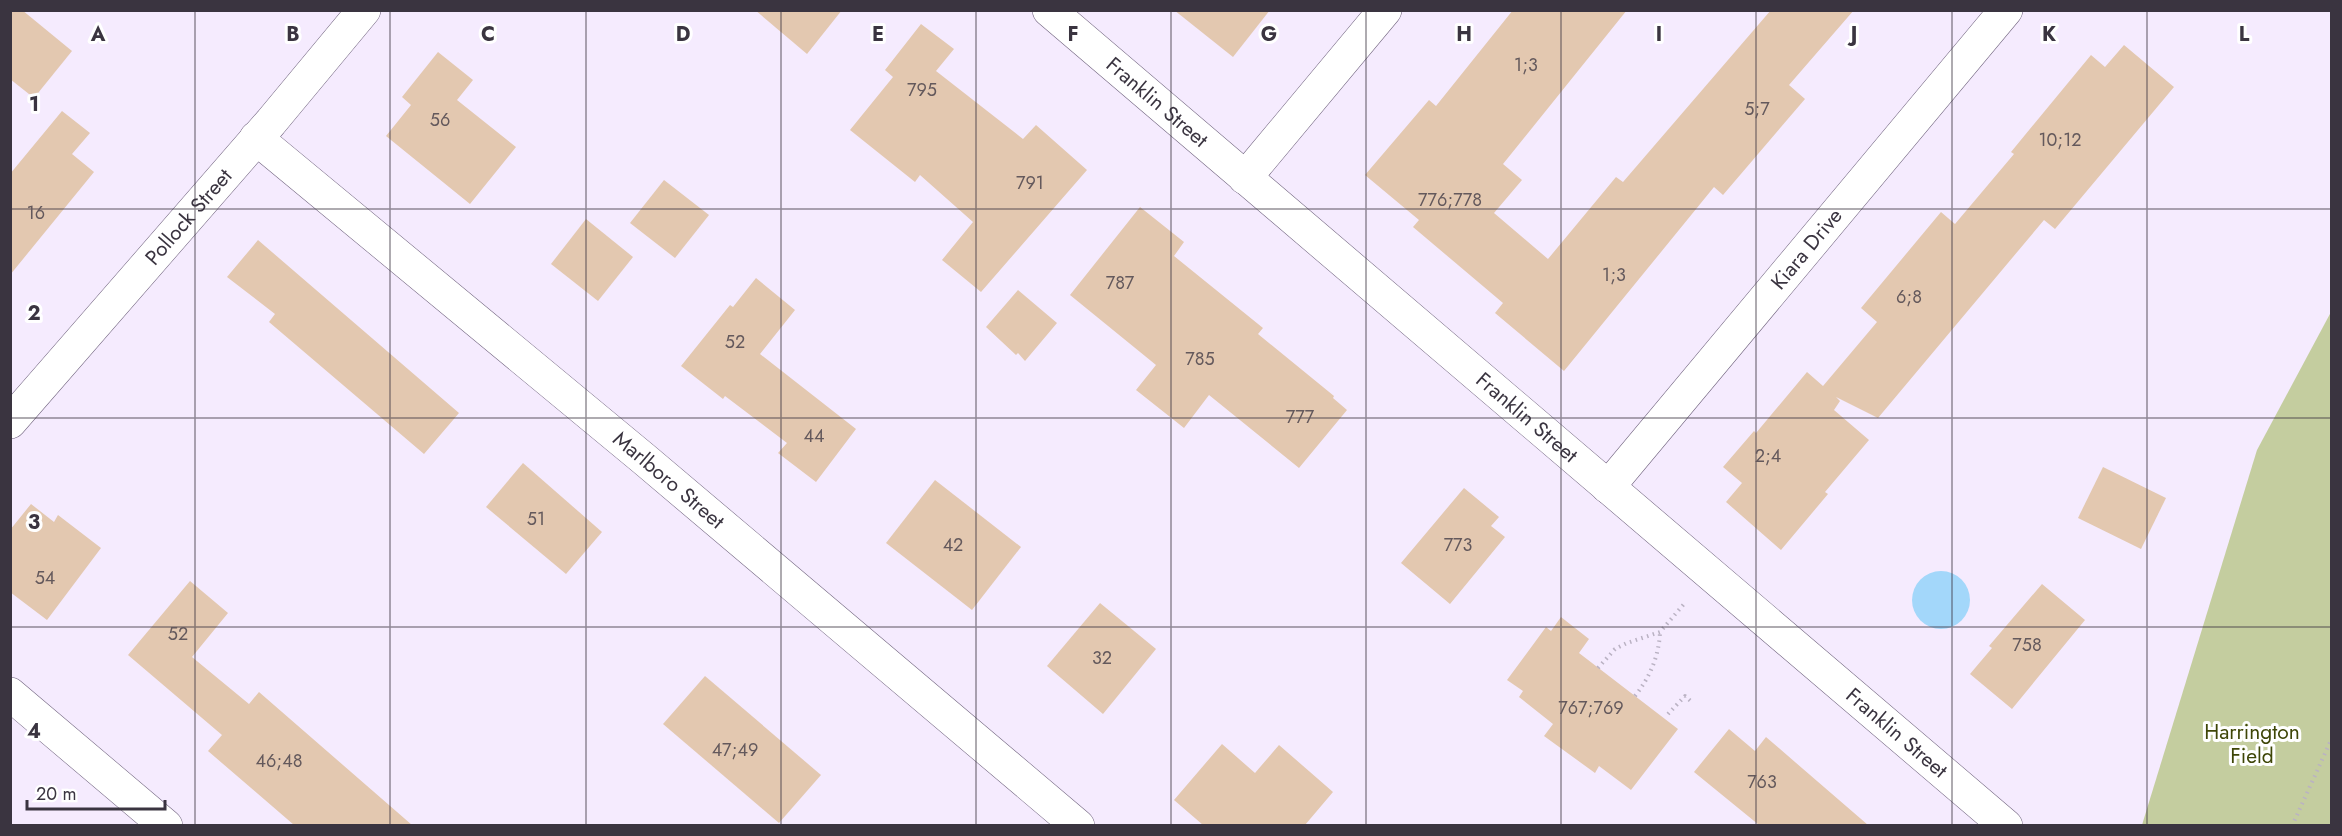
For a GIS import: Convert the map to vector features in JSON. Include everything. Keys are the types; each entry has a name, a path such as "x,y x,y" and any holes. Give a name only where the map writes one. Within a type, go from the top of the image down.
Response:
{"street":[{"name":"Pollock Street","path":"10,422 271,122 364,10"},
{"name":"Franklin Street","path":"1048,10 2006,825"},
{"path":"1245,178 1385,10"},
{"name":"Kiara Drive","path":"1608,487 2006,10"},
{"name":"Marlboro Street","path":"256,138 635,452 1078,825"},
{"path":"10,694 166,825"}],"path":[{"path":"1635,696 1648,680 1660,632 1689,599"},
{"path":"1599,668 1615,649 1660,632"},
{"path":"1668,714 1685,696 1693,703"},
{"path":"2292,825 2331,738"}],"green space":[{"name":"Harrington Field","path":"2331,312 2331,825 2142,825 2257,450"}],"water":[{"path":"1941,571 1952,573 1962,579 1968,589 1970,600 1968,611 1962,621 1952,627 1941,629 1930,627 1920,621 1914,611 1912,600 1914,589 1920,579 1930,573"}],"building":[{"path":"10,10 22,10 72,51 34,98 10,79"},
{"path":"755,10 842,10 807,54"},
{"path":"1174,10 1270,10 1233,57"},
{"path":"1513,10 1627,10 1503,164 1522,180 1494,213 1548,259 1616,177 1623,182 1771,10 1854,10 1789,85 1805,99 1723,195 1714,187 1564,371 1495,313 1503,303 1413,227 1419,220 1365,175 1429,100 1436,106"},
{"path":"921,24 954,49 936,71 1023,139 1036,125 1087,170 981,292 942,260 973,222 920,175 915,182 850,130 893,77 885,70"},
{"path":"2124,45 2174,87 2055,229 2044,220 1878,418 1836,397 1840,401 1834,410 1869,440 1825,492 1828,494 1781,550 1726,502 1742,483 1723,467 1754,431 1756,433 1807,372 1823,386 1877,322 1861,308 1941,212 1955,224 2014,154 2011,152 2091,55 2105,67"},
{"path":"438,52 473,80 457,100 516,147 470,204 386,136 411,105 402,97"},
{"path":"62,111 90,133 72,154 94,172 10,275 10,174"},
{"path":"664,180 709,215 675,258 630,223"},
{"path":"1140,207 1184,242 1174,256 1263,328 1258,334 1334,396 1333,398 1347,410 1299,468 1209,395 1184,428 1136,390 1156,365 1070,295"},
{"path":"586,219 633,257 598,301 551,264"},
{"path":"258,240 459,413 424,454 269,322 275,314 227,277"},
{"path":"756,278 795,310 760,354 856,429 816,482 778,453 787,443 725,396 723,399 681,366 730,305 733,307"},
{"path":"1018,290 1057,323 1025,361 986,327"},
{"path":"523,463 602,532 566,574 486,507"},
{"path":"2103,467 2166,498 2141,549 2078,518"},
{"path":"935,480 1021,547 972,610 886,543"},
{"path":"1464,488 1499,517 1491,526 1505,537 1450,604 1401,563"},
{"path":"31,504 54,522 58,515 101,548 47,620 10,592 10,530"},
{"path":"190,581 228,613 192,657 249,704 259,692 412,825 294,825 208,751 222,735 128,655"},
{"path":"2042,584 2085,620 2012,709 1970,674 1992,648 1989,646"},
{"path":"1100,603 1156,649 1103,714 1047,666"},
{"path":"1561,617 1589,639 1579,653 1678,729 1631,790 1599,766 1595,773 1544,736 1553,724 1519,697 1523,691 1507,680 1546,627 1551,631"},
{"path":"705,676 821,775 779,823 663,724"},
{"path":"1729,729 1755,751 1766,737 1868,825 1759,825 1694,772"},
{"path":"1222,744 1255,773 1279,745 1333,792 1305,825 1203,825 1174,800"}]}
